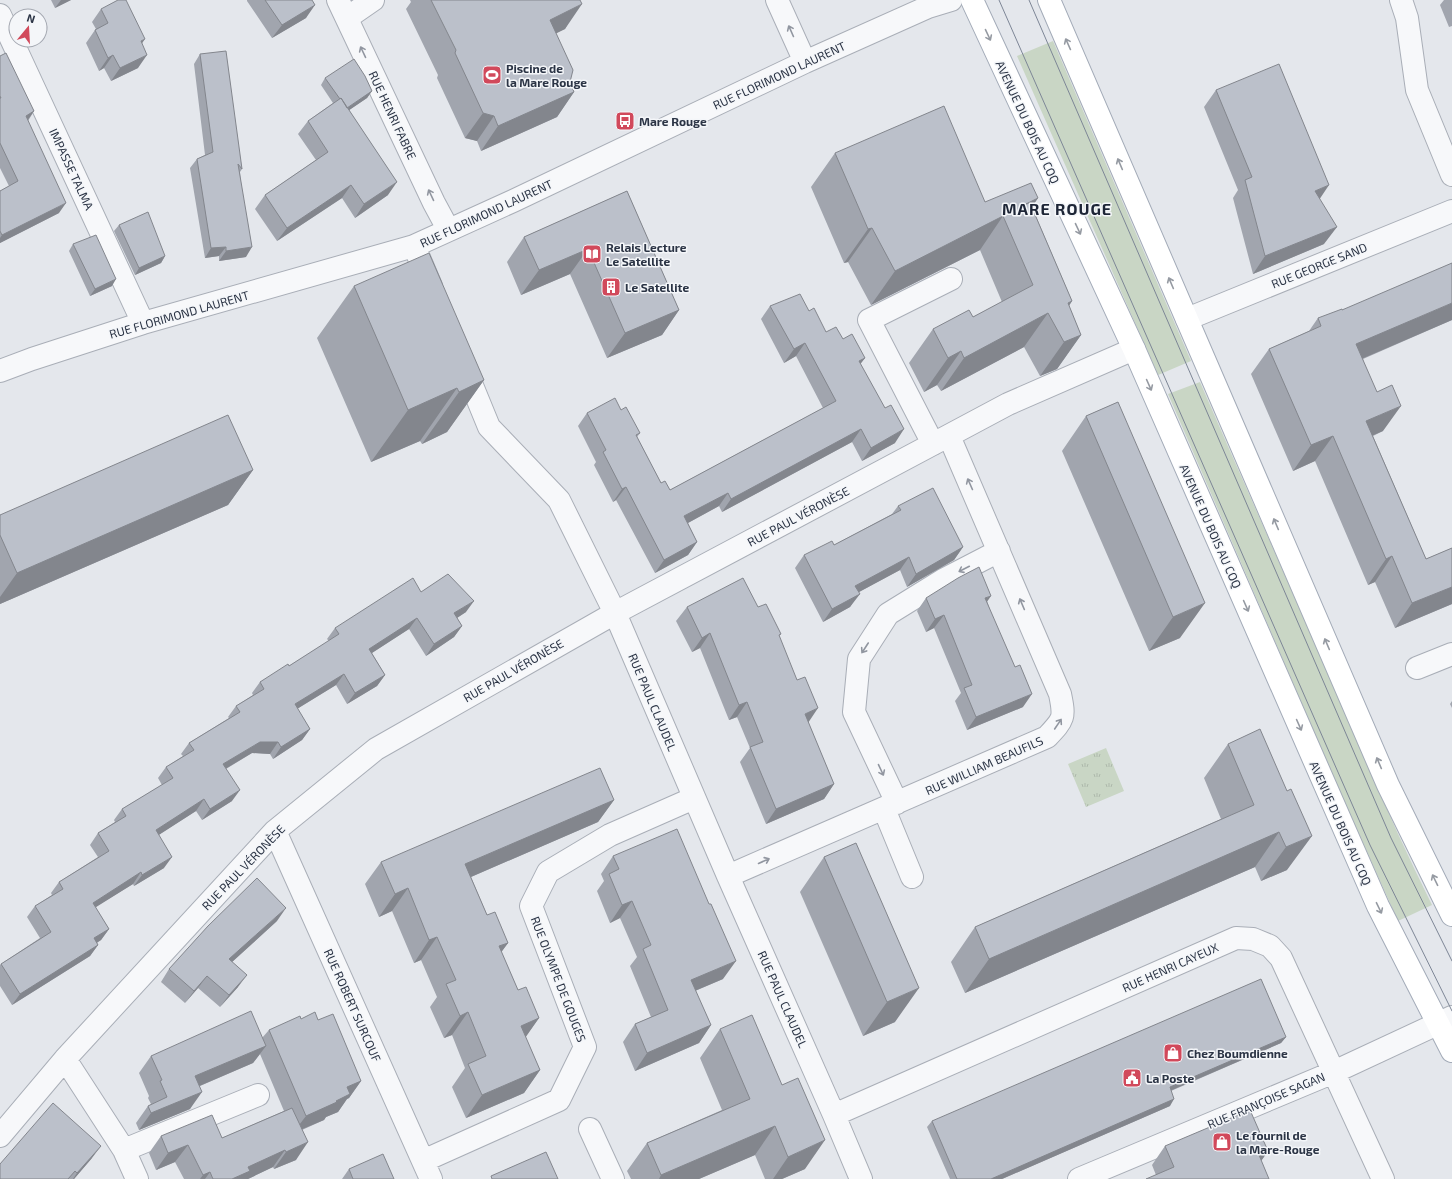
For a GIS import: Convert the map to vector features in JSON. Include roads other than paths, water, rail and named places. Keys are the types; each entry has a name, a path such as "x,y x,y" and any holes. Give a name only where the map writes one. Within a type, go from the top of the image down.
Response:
{"main road":[{"name":"AVENUE DU BOIS AU COQ","path":"972,0 1134,349 1378,906 1445,1020 1452,1051"},
{"path":"1049,0 1388,784 1452,915"}],"street":[{"path":"342,9 373,0"},
{"path":"777,0 805,62"},
{"name":"RUE FLORIMOND LAURENT","path":"0,371 143,323 414,246 513,201 805,62 928,7 951,0"},
{"path":"1404,1 1416,90 1452,174"},
{"name":"RUE HENRI FABRE","path":"342,9 448,230"},
{"name":"IMPASSE TALMA","path":"0,15 143,323"},
{"name":"RUE GEORGE SAND","path":"1187,319 1452,211"},
{"path":"414,246 438,304"},
{"name":"RUE WILLIAM BEAUFILS","path":"728,876 1047,737 1061,722 1063,709 1060,694 999,551 941,440 869,320 950,279"},
{"name":"RUE PAUL CLAUDEL","path":"456,347 489,427 560,500 615,613 728,876 834,1115 854,1177"},
{"name":"RUE PAUL VÉRONÈSE","path":"0,1136 65,1059 275,831 376,749 615,613 1008,404 1134,349"},
{"path":"912,877 890,806 854,712 858,659 888,614 943,580 999,551"},
{"path":"1417,668 1452,654"},
{"name":"RUE OLYMPE DE GOUGES","path":"427,1170 559,1100 584,1047 531,906 548,872 610,835 694,798"},
{"name":"RUE ROBERT SURCOUF","path":"275,831 427,1170"},
{"name":"RUE HENRI CAYEUX","path":"834,1115 1236,938 1253,939 1270,946 1282,958 1383,1179"},
{"name":"RUE FRANÇOISE SAGAN","path":"1079,1179 1334,1072 1445,1020"},
{"path":"65,1059 124,1150 137,1179"},
{"path":"124,1150 258,1095"},
{"path":"590,1129 613,1179"}],"tram line":[{"path":"999,0 1370,845 1452,1011"},
{"path":"1029,0 1391,838 1452,961"}],"place":[{"name":"Piscine de la Mare Rouge","path":"492,75"},
{"name":"Mare Rouge","path":"625,121"},
{"name":"Relais Lecture Le Satellite","path":"592,254"},
{"name":"Le Satellite","path":"611,287"},
{"name":"Chez Boumdienne","path":"1173,1053"},
{"name":"La Poste","path":"1132,1078"},
{"name":"Le fournil de la Mare-Rouge","path":"1222,1142"}],"district":[{"name":"MARE ROUGE","path":"1057,208"}]}
